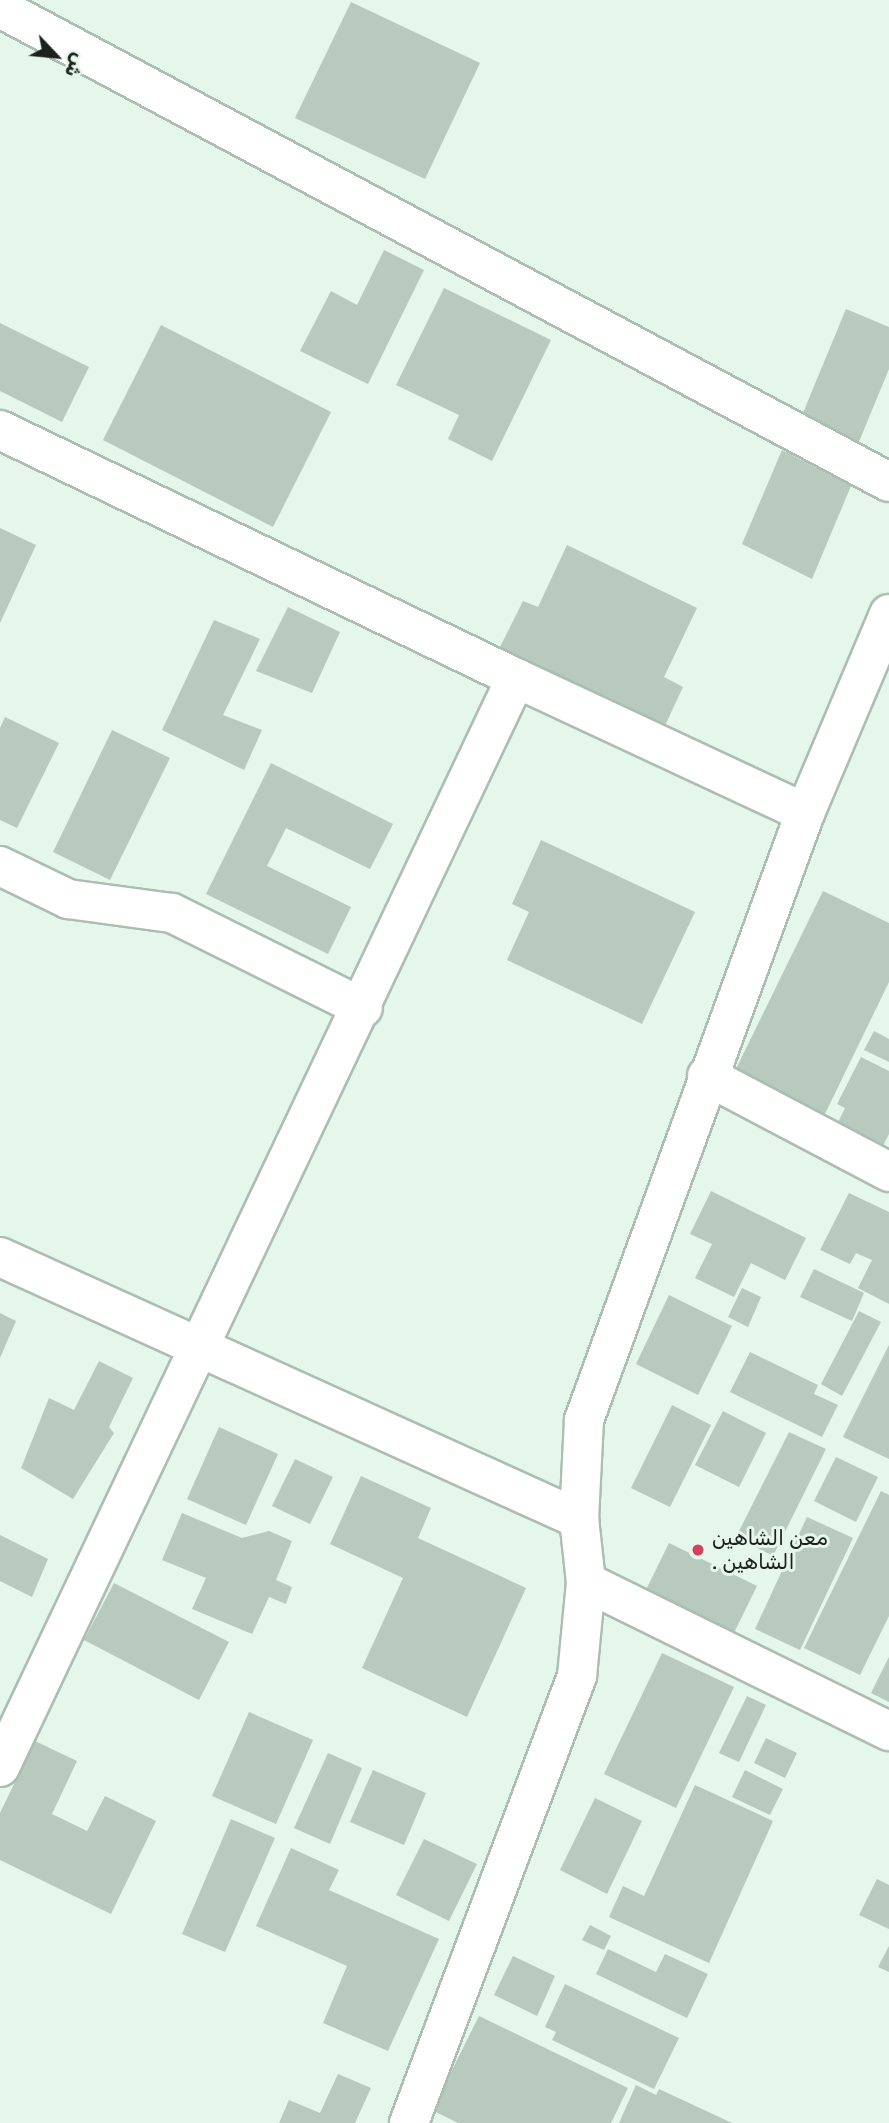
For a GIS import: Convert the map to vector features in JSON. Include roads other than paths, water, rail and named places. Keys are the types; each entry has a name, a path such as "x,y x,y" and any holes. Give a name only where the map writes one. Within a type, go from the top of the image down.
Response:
{"street":[{"path":"0,8 889,482"},
{"path":"0,430 516,678 805,813"},
{"path":"409,2123 577,1676 586,1582 579,1519 584,1420 707,1076 805,813 889,614"},
{"path":"0,1767 196,1348 363,1008 516,678"},
{"path":"0,866 68,899 172,913 363,1008"},
{"path":"707,1076 889,1172"},
{"path":"0,1257 196,1348 579,1519"},
{"path":"586,1582 889,1731"}],"place":[{"name":"معن الشاهين . الشاهين","path":"698,1550"}]}
